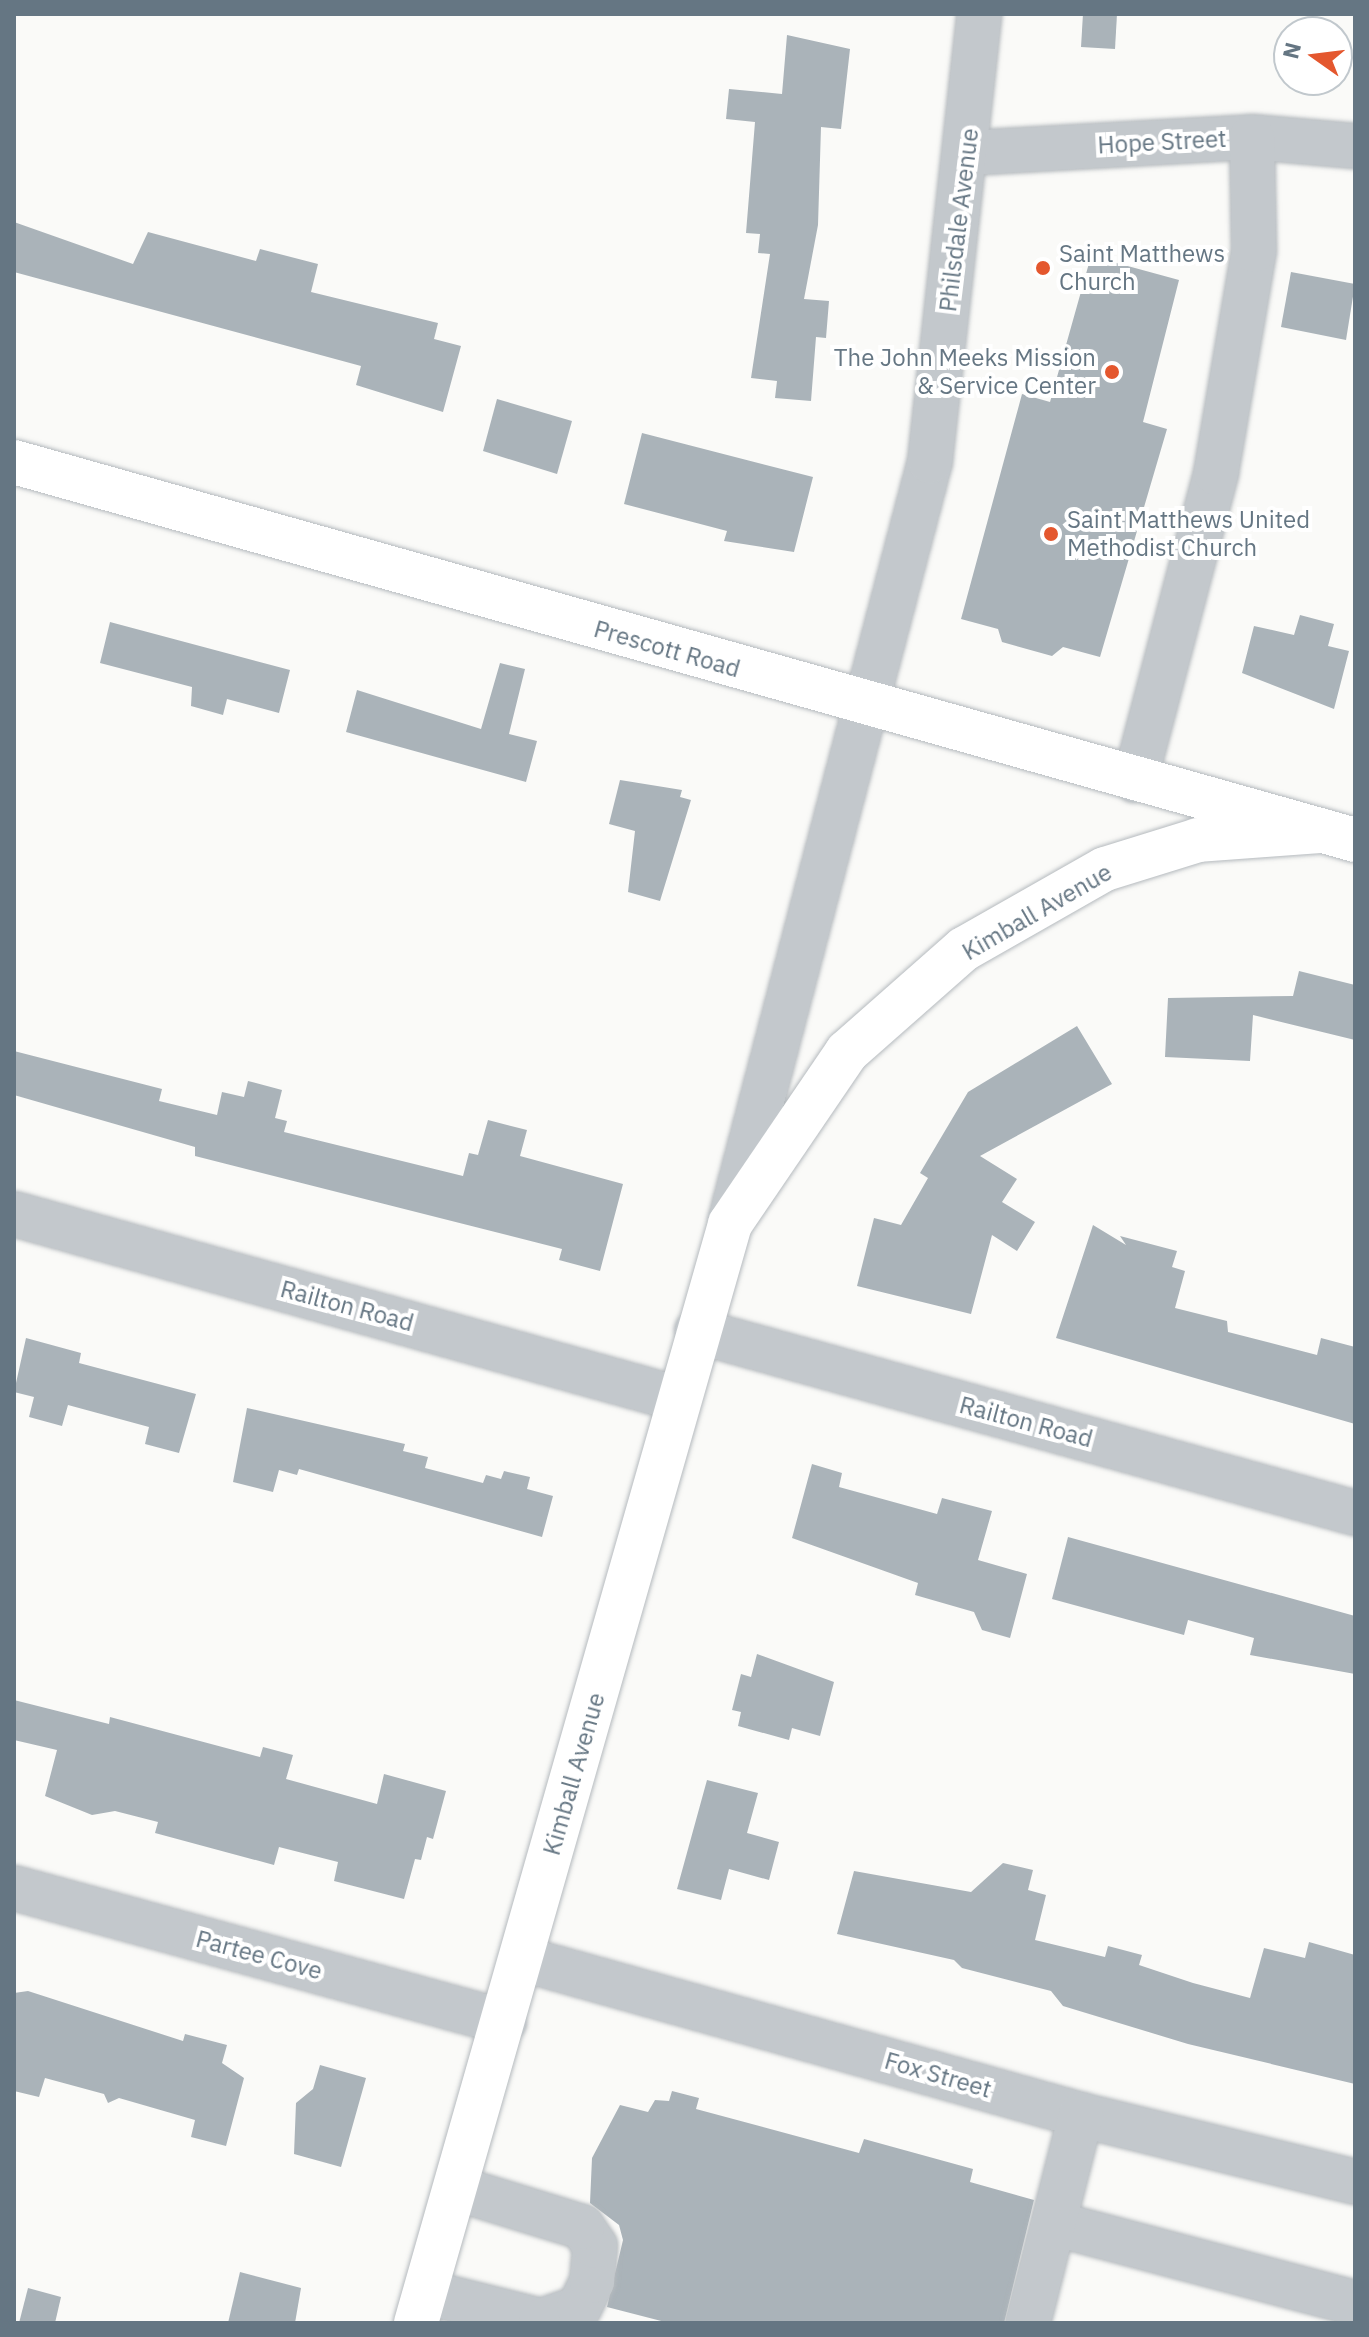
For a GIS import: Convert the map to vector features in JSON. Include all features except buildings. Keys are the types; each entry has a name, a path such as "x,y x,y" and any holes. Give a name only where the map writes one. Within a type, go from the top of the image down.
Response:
{"main road":[{"name":"Prescott Road","path":"14,462 861,704 1338,836"},
{"name":"Kimball Avenue","path":"420,2307 523,1959 697,1331 730,1224 847,1052 964,949 1105,869 1198,840 1338,836"}],"street":[{"name":"Philsdale Avenue","path":"861,704 930,461 968,153 979,14"},
{"name":"Hope Street","path":"968,153 1252,137 1355,146"},
{"path":"1135,780 1216,473 1254,250 1252,137"},
{"name":"Kimball Avenue","path":"730,1224 861,704"},
{"name":"Railton Road","path":"14,1214 679,1399"},
{"name":"Railton Road","path":"697,1331 1355,1513"},
{"name":"Partee Cove","path":"14,1888 504,2022"},
{"name":"Fox Street","path":"523,1959 1081,2115 1355,2182"},
{"path":"1028,2323 1056,2224 1081,2115"},
{"path":"420,2307 541,2321 579,2308 592,2281 595,2246 582,2227 455,2188"},
{"path":"1056,2224 1355,2303"}],"place":[{"name":"Saint Matthews Church","path":"1043,268"},
{"name":"The John Meeks Mission & Service Center","path":"1112,372"},
{"name":"Saint Matthews United Methodist Church","path":"1051,534"}]}
